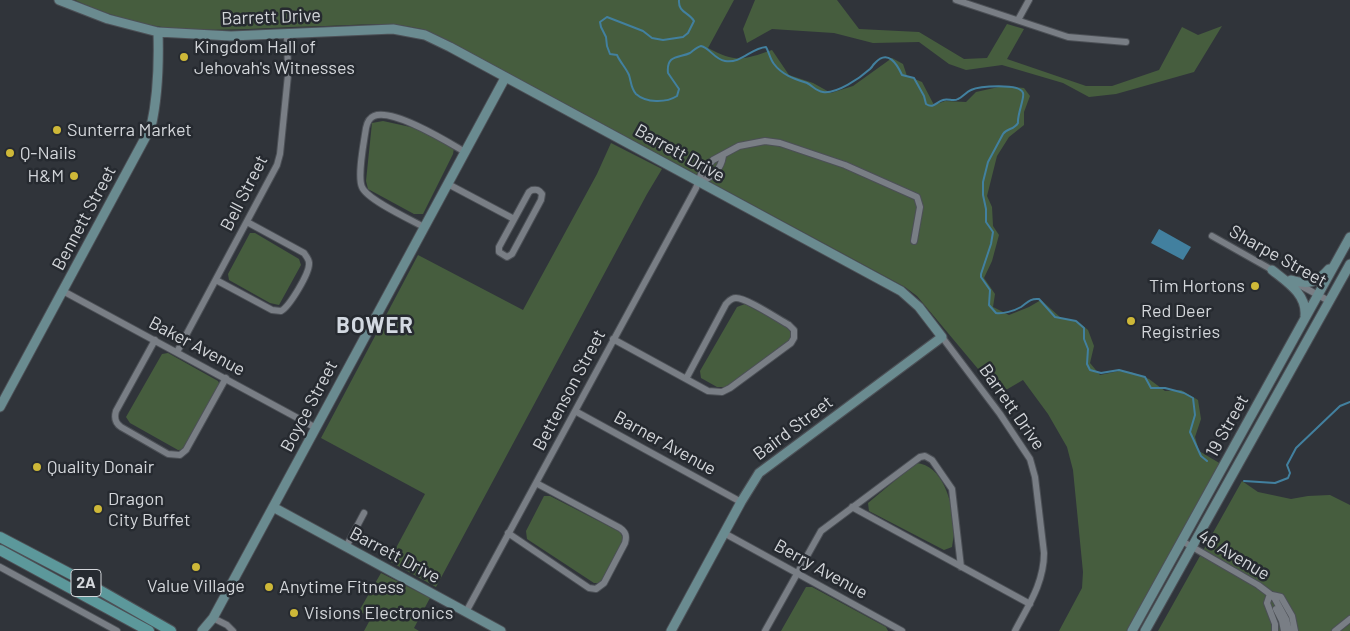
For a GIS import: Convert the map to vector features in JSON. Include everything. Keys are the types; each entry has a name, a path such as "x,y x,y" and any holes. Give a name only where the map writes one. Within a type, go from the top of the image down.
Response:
{"main road":[{"name":"2A","path":"0,537 80,579 172,631"},
{"name":"2A","path":"0,550 148,631"}],"street":[{"name":"Barrett Drive","path":"60,0 108,19 158,32 231,36 386,29 407,30 440,42 901,291 920,307 1019,441 1032,465 1044,560 1040,581 1015,631"},
{"path":"956,0 1068,37 1126,42"},
{"path":"1018,20 1029,0"},
{"name":"Bennett Street","path":"0,408 151,127 158,69 158,32"},
{"name":"Bell Street","path":"177,352 275,172 279,160 288,75 287,33"},
{"name":"Boyce Street","path":"202,631 213,618 505,78"},
{"path":"424,228 370,197 362,188 360,175 368,121 374,116 382,115 405,121 465,152"},
{"name":"Bettenson Street","path":"466,612 699,182 701,174 713,160 739,146 765,141 780,143 845,165 917,197 920,203 914,241"},
{"path":"448,184 514,219"},
{"path":"538,190 542,194 541,200 512,254 504,256 500,252 499,247 514,219 529,192 538,190"},
{"path":"216,280 272,310 281,310 290,303 308,269 308,259 304,253 247,222"},
{"name":"Sharpe Street","path":"1212,236 1329,301"},
{"name":"19 Street","path":"1132,631 1350,237"},
{"path":"1291,280 1307,283 1315,282 1341,253"},
{"name":"19 Street","path":"1145,631 1350,264"},
{"path":"1272,270 1300,296 1305,307 1305,319"},
{"name":"Baker Avenue","path":"63,290 316,428"},
{"path":"613,339 686,379 711,392 720,393 727,391 791,344 794,338 794,330 789,325 744,300 731,299 726,304 686,379"},
{"name":"Baird Street","path":"671,631 754,480 764,470 942,337"},
{"path":"155,340 116,411 115,417 121,427 168,454 180,455 186,450 226,378"},
{"name":"Barner Avenue","path":"574,411 741,502"},
{"path":"766,631 821,531 922,456 930,458 952,489 961,567"},
{"path":"508,533 589,588 596,589 604,583 625,543 625,532 536,483"},
{"name":"Barrett Drive","path":"273,507 501,631"},
{"path":"852,507 1030,604"},
{"path":"346,547 364,513"},
{"name":"Berry Avenue","path":"724,533 894,629 902,631"},
{"name":"46 Avenue","path":"1182,541 1258,585 1270,594 1275,599 1286,619 1289,631"},
{"path":"0,567 117,631"},
{"name":"46 Avenue","path":"1270,594 1267,603 1277,631"},
{"name":"46 Avenue","path":"1270,594 1282,621 1284,631"},
{"name":"46 Avenue","path":"1270,594 1281,598 1292,616 1294,631"},
{"path":"213,618 233,631"},
{"name":"Boyce Street","path":"210,631 213,618"},
{"path":"1336,631 1350,619"}],"green space":[{"path":"75,0 734,0 708,48 733,58 746,58 772,50 789,75 813,83 831,93 853,86 892,58 903,64 907,76 922,82 934,105 945,101 966,102 976,92 1003,86 1024,88 1030,96 1024,112 1024,125 1009,137 997,156 987,196 992,207 993,226 999,235 992,261 984,278 995,294 993,307 1009,315 1041,300 1061,318 1077,321 1088,330 1094,346 1090,363 1100,375 1119,371 1131,372 1149,379 1165,391 1181,390 1198,400 1201,419 1195,437 1199,451 1221,464 1128,631 1059,631 1082,588 1083,572 1073,470 1067,447 1048,414 1023,380 999,394 917,296 905,287 428,31 403,26 377,24 223,30 182,29 140,23 95,9"},
{"path":"755,0 837,0 859,29 919,32 964,59 987,58 1007,24 1024,29 1007,59 1086,86 1112,86 1159,70 1182,27 1198,35 1222,26 1194,72 1116,94 1089,97 1063,83 1002,65 966,70 949,64 919,42 873,43 834,33 772,29 747,43 743,29"},
{"path":"383,121 415,128 454,148 453,154 423,214 414,214 368,189 366,181 372,123"},
{"path":"611,143 662,169 436,587 389,561 425,494 321,438 418,255 523,310 597,174"},
{"path":"250,233 255,233 299,259 301,265 279,305 270,303 229,280 228,274"},
{"path":"745,304 789,328 794,336 792,342 731,387 717,387 701,378 700,371 737,307"},
{"path":"168,353 218,381 221,387 187,449 178,450 130,423 126,417 162,354"},
{"path":"916,463 925,465 939,477 951,505 954,527 952,547 944,550 869,511 868,503"},
{"path":"1242,481 1258,492 1291,499 1330,495 1350,505 1350,631 1158,631"},
{"path":"544,496 550,496 620,532 624,540 603,583 594,583 527,539 526,531"},
{"path":"381,573 430,598 414,628 419,631 364,631 371,618 359,611"},
{"path":"806,587 812,587 886,627 888,631 781,631"}],"water":[{"path":"1159,229 1191,247 1183,260 1151,243"}],"waterway":[{"path":"679,0 680,8 694,21 688,33 683,37 663,40 652,38 643,31 607,17 600,22 610,54 617,55 629,75 634,92 645,99 662,101 677,96 679,89 668,73 669,63 674,58 690,53 701,46 725,61 736,60 766,47 777,68 789,76 823,92 835,91 848,85 866,73 884,57 892,60 902,75 914,78 924,96 926,104 929,105 945,100 956,100 971,90 982,87 999,86 1020,90 1023,95 1018,123 1003,134 988,162 983,182 986,222 993,232 981,274 990,290 989,305 996,313 1002,313 1018,308 1031,300 1039,299 1055,317 1076,321 1084,328 1084,339 1088,349 1087,364 1090,370 1101,373 1119,370 1145,377 1151,388 1165,388 1184,393 1193,398 1195,415 1190,432 1201,456 1207,461"},
{"path":"1244,481 1275,483 1288,478 1290,473 1287,465 1296,448 1340,406 1350,402"}],"place":[{"name":"Kingdom Hall of Jehovah's Witnesses","path":"184,57"},
{"name":"Sunterra Market","path":"57,130"},
{"name":"Q-Nails","path":"10,153"},
{"name":"H&M","path":"74,176"},
{"name":"Tim Hortons","path":"1255,286"},
{"name":"Red Deer Registries","path":"1131,321"},
{"name":"Quality Donair","path":"37,467"},
{"name":"Dragon City Buffet","path":"98,509"},
{"name":"Value Village","path":"196,567"},
{"name":"Anytime Fitness","path":"269,587"},
{"name":"Visions Electronics","path":"294,613"}],"district":[{"name":"BOWER","path":"375,326"}]}
